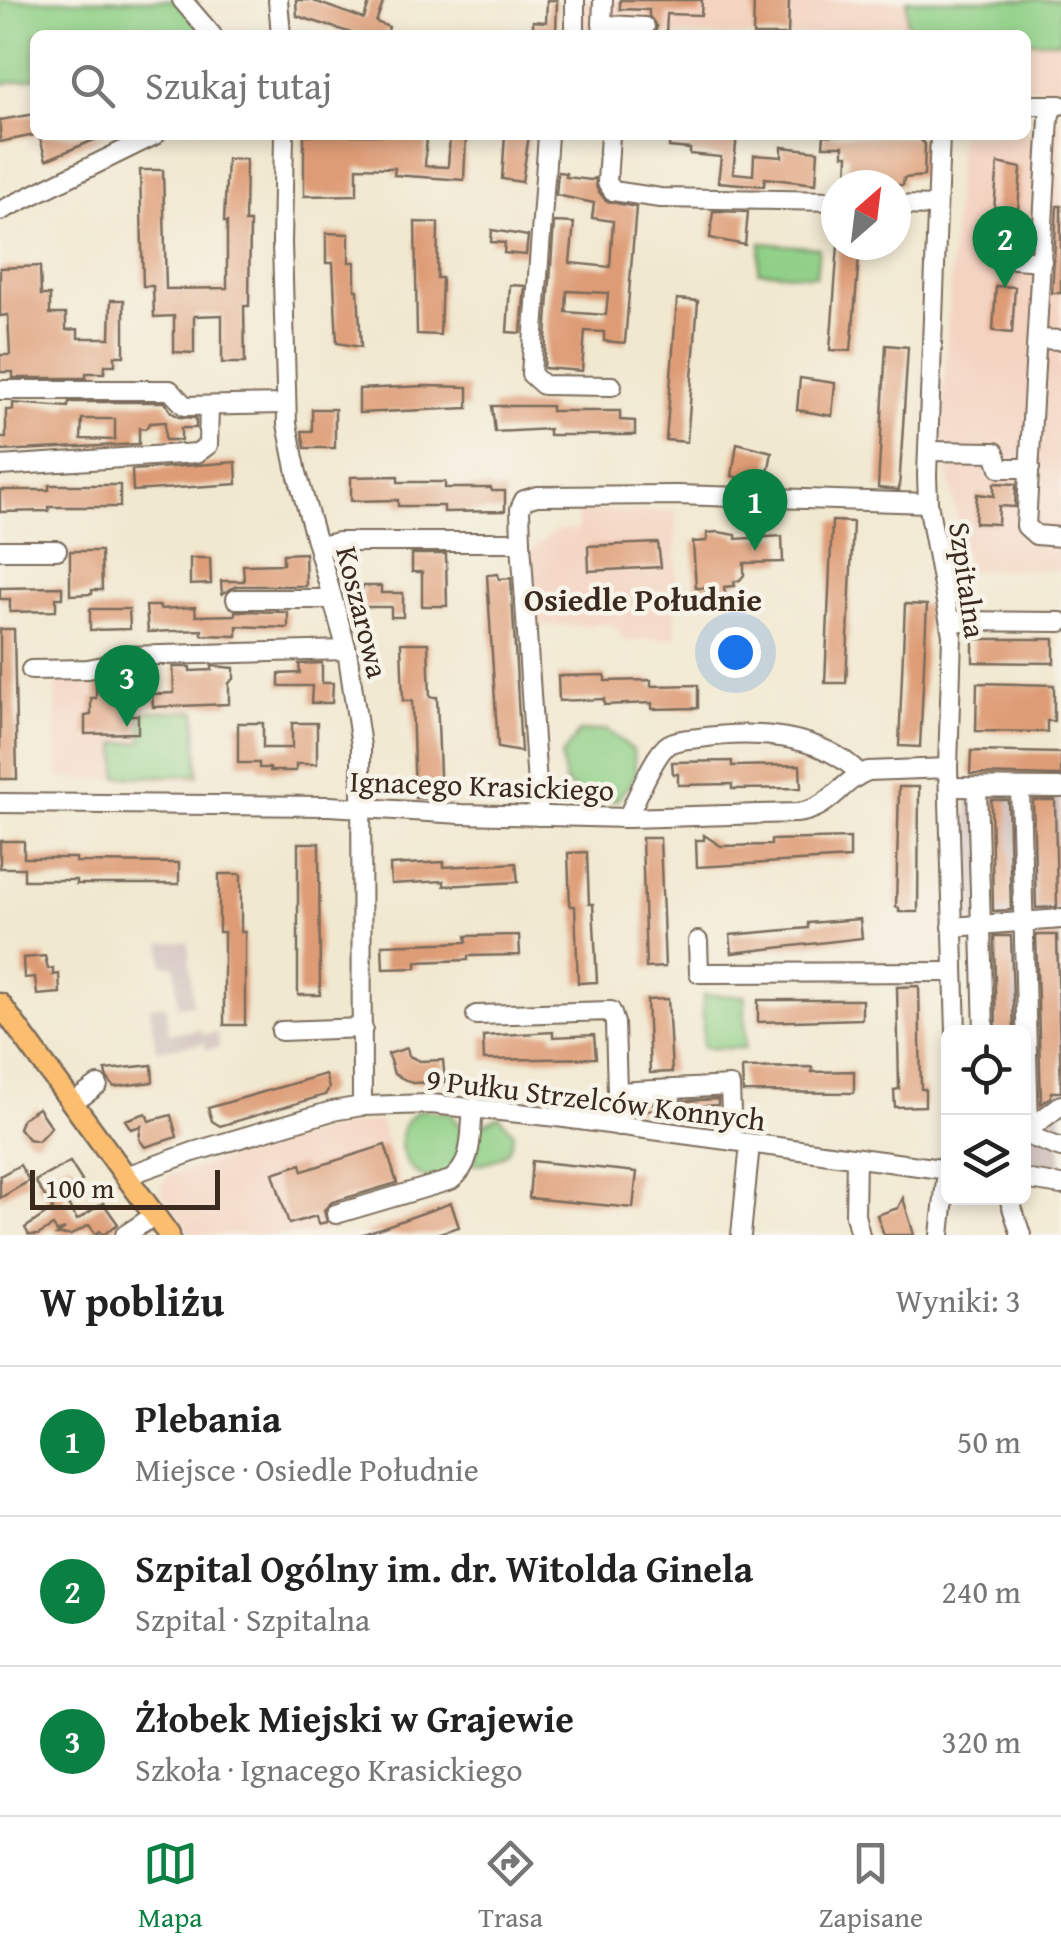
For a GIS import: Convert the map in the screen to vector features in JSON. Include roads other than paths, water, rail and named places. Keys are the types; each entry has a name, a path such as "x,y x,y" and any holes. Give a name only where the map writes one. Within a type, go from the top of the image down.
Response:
{"main road":[{"path":"0,1004 170,1235"}],"street":[{"path":"182,0 208,30"},
{"path":"278,0 281,30"},
{"path":"575,0 575,30"},
{"path":"603,0 602,25 608,30 646,26"},
{"path":"1031,105 1057,105 1050,118 1055,172 1042,261 1028,530 1036,535 1061,537"},
{"path":"0,211 145,140"},
{"name":"Koszarowa","path":"284,140 282,255 291,451 347,650 358,712 364,808 362,1106"},
{"path":"548,140 530,374 542,385 612,386"},
{"path":"610,140 608,182 610,190 620,193 660,198 821,201"},
{"name":"Szpitalna","path":"940,140 928,503 951,621 948,778 956,1025"},
{"path":"911,205 937,206"},
{"path":"1014,258 1042,261"},
{"path":"1038,339 1061,340"},
{"path":"0,390 170,390 181,404 286,404"},
{"path":"0,466 197,453 208,445 209,406"},
{"path":"928,451 995,452 1000,468 1030,468"},
{"path":"539,816 521,542 522,503 537,496 678,495 928,503"},
{"path":"318,546 338,542 521,542"},
{"path":"0,550 57,550"},
{"path":"236,599 332,599"},
{"path":"951,621 1061,622"},
{"path":"31,670 88,670 123,656 347,650"},
{"path":"627,818 662,750 680,740 744,733 789,739 834,754 860,774 880,770 948,778 976,788 1061,788"},
{"name":"Ignacego Krasickiego","path":"0,804 364,808 627,818 806,812 834,798 860,774"},
{"path":"976,788 984,1025"},
{"path":"1020,788 1025,1115"},
{"path":"952,926 1061,919"},
{"path":"698,941 700,973 954,972"},
{"path":"476,1015 611,1010 618,1126"},
{"path":"282,1031 362,1028"},
{"path":"73,1104 98,1085"},
{"path":"617,1092 730,1086 741,1143 741,1235"},
{"path":"1031,1127 1061,1104"},
{"name":"9 Pułku Strzelców Konnych","path":"126,1176 225,1142 362,1106 472,1107 941,1169"},
{"path":"336,1214 451,1180 459,1174 468,1154 472,1107"},
{"path":"1031,1135 1061,1148"},
{"path":"856,1158 854,1215 860,1235"},
{"path":"1031,1181 1061,1184"},
{"path":"940,1235 944,1205"},
{"path":"1011,1205 1020,1235"},
{"path":"125,1235 155,1215"}],"place":[{"name":"Szpital Ogólny im. dr. Witolda Ginela","path":"1005,288"},
{"name":"Plebania","path":"755,551"},
{"name":"Żłobek Miejski w Grajewie","path":"127,727"}],"district":[{"name":"Osiedle Południe","path":"643,599"}]}
